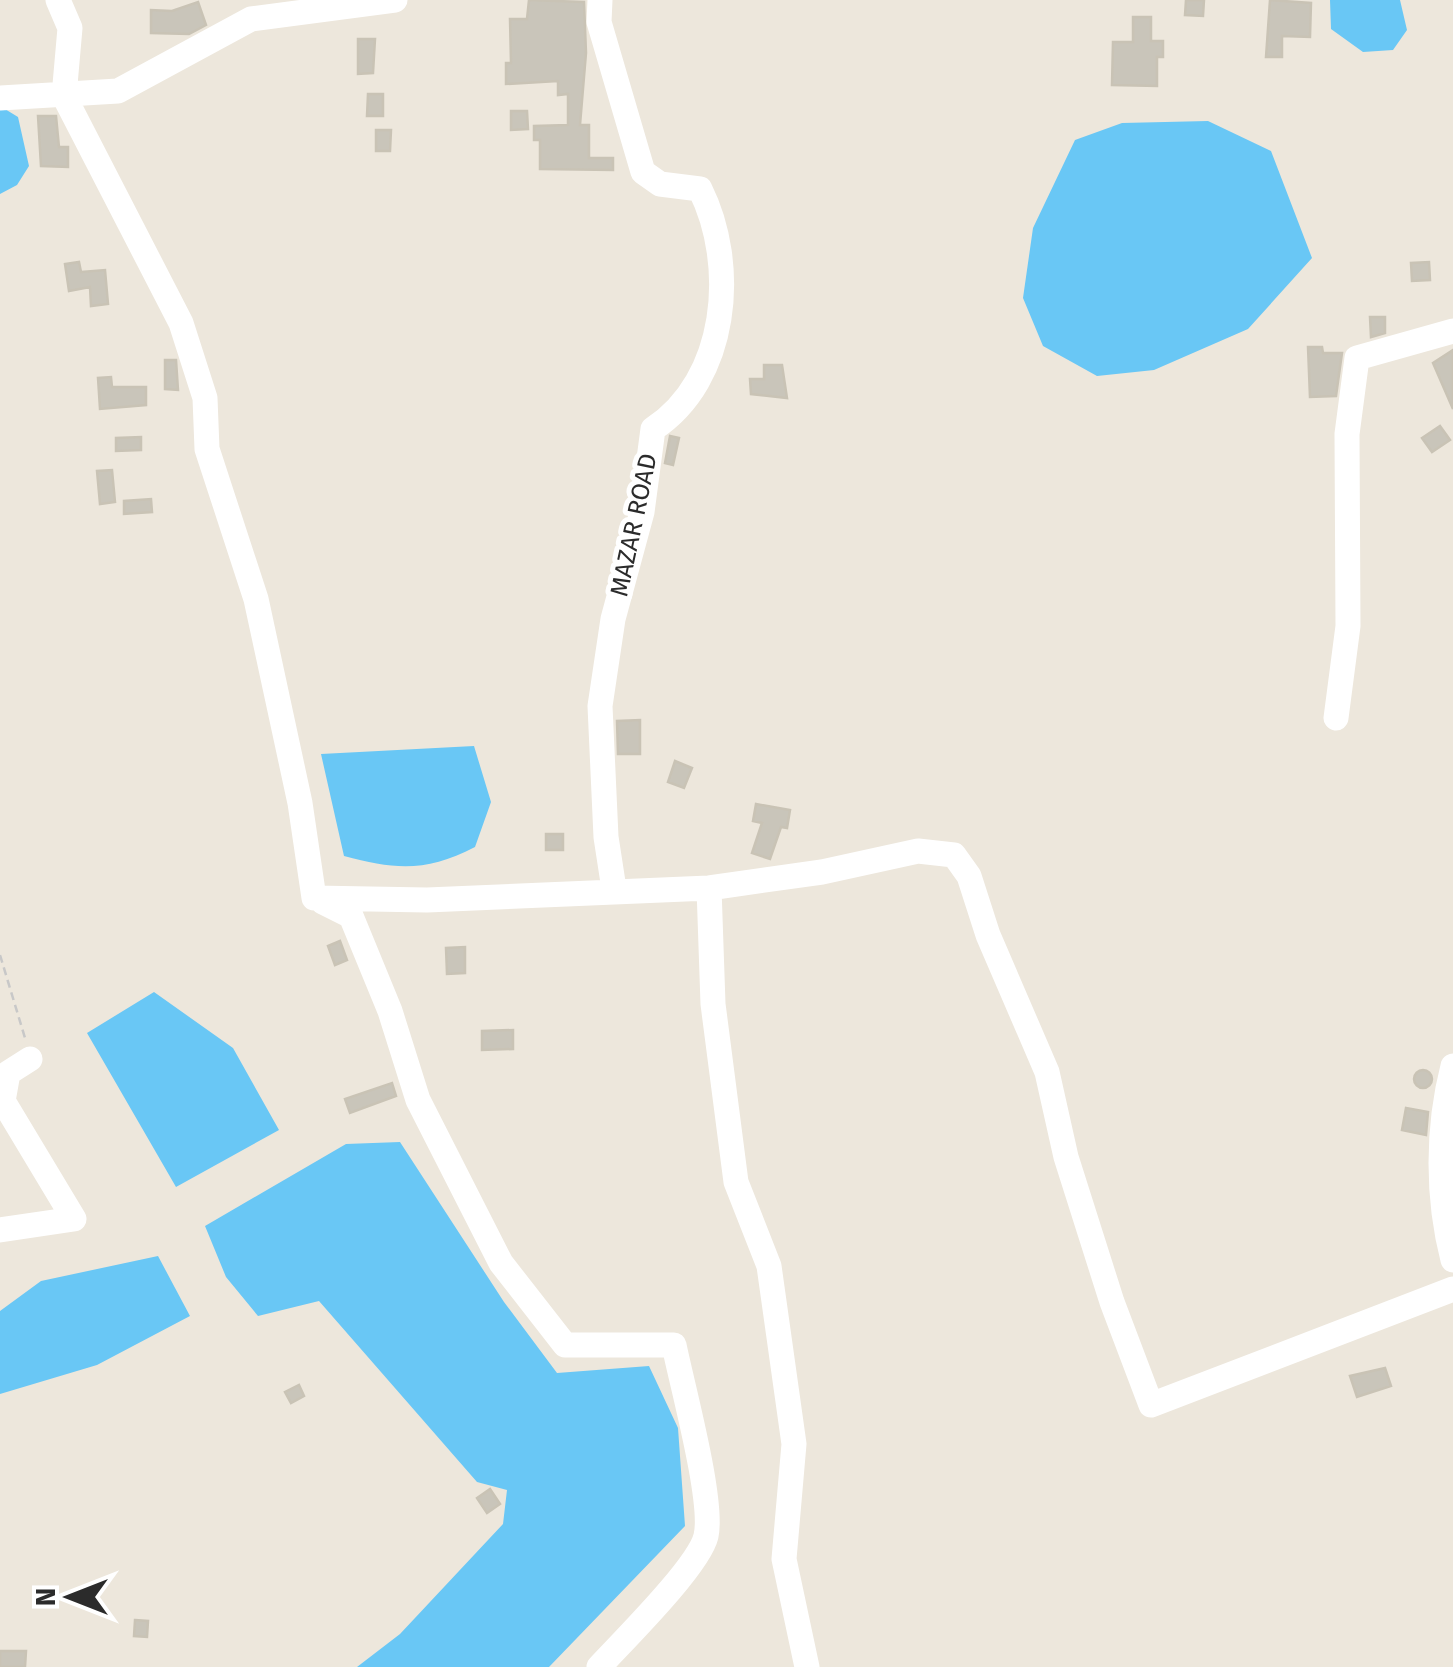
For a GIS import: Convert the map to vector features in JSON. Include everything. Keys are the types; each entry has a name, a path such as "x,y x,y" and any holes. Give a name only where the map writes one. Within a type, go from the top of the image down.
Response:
{"street":[{"path":"58,0 70,28 64,96 181,323 206,398 207,448 256,599 300,803 314,898"},
{"path":"0,98 118,91 252,18 395,0"},
{"name":"MAZAR ROAD","path":"600,0 599,22 643,172 660,184 700,190 713,215 724,280 714,344 679,412 653,429 642,512 613,620 600,706 606,837 614,889"},
{"path":"1336,718 1348,626 1346,434 1357,358 1453,331"},
{"path":"314,898 427,900 614,889 709,888 822,872 918,851 954,855 970,876 988,936 1047,1072 1066,1157 1112,1302 1152,1405 1453,1288"},
{"path":"709,888 713,1004 736,1182 769,1266 794,1444 784,1559 807,1667"},
{"path":"314,898 351,916 390,1011 418,1100 501,1264 539,1315 565,1345 674,1345 702,1481 706,1536 673,1585 599,1667"},
{"path":"0,1230 74,1219 3,1101 8,1073 30,1059"},
{"path":"1453,1066 1441,1160 1444,1220 1453,1260"}],"path":[{"path":"0,955 30,1059"}],"water":[{"path":"1330,0 1400,0 1407,30 1393,50 1363,52 1331,29"},
{"path":"0,106 18,117 29,166 17,185 0,194"},
{"path":"1208,121 1271,151 1312,258 1248,329 1154,370 1097,376 1043,346 1023,298 1033,228 1075,140 1122,123"},
{"path":"474,746 491,802 475,847 426,865 396,866 344,856 321,754"},
{"path":"154,992 233,1048 279,1130 176,1187 87,1033"},
{"path":"400,1142 504,1302 557,1373 649,1366 678,1428 685,1526 549,1667 357,1667 400,1634 503,1524 507,1490 477,1482 319,1301 258,1316 226,1277 205,1226 346,1144"},
{"path":"158,1256 190,1316 97,1365 0,1394 0,1311 41,1281"}],"building":[{"path":"529,0 584,2 586,53 580,125 589,125 589,158 613,158 613,170 540,169 540,140 534,140 534,126 568,125 568,94 558,95 558,81 506,84 506,63 511,63 510,19 527,19"},
{"path":"1186,0 1204,0 1203,16 1185,15"},
{"path":"1270,0 1311,3 1310,37 1282,36 1282,57 1266,57"},
{"path":"198,2 206,25 189,34 151,33 151,10 172,11"},
{"path":"1133,17 1151,17 1151,41 1163,41 1163,57 1157,57 1157,86 1112,85 1113,42 1133,42"},
{"path":"358,39 375,39 373,73 358,74"},
{"path":"368,94 383,94 383,116 367,116"},
{"path":"511,111 527,111 528,129 511,130"},
{"path":"38,116 56,116 59,147 68,147 68,167 41,166"},
{"path":"376,130 391,130 390,151 376,151"},
{"path":"79,262 81,272 105,270 108,304 91,306 90,287 69,291 65,264"},
{"path":"1429,262 1430,280 1412,281 1411,263"},
{"path":"1370,317 1385,317 1385,333 1371,337"},
{"path":"1308,347 1322,347 1323,353 1342,353 1336,396 1310,397"},
{"path":"1453,350 1453,409 1433,363"},
{"path":"165,360 176,360 178,390 165,389"},
{"path":"764,365 782,365 787,398 751,394 750,379 764,379"},
{"path":"111,377 112,387 146,387 146,405 100,409 98,378"},
{"path":"1440,426 1450,440 1432,452 1422,438"},
{"path":"670,436 679,438 673,465 665,463"},
{"path":"141,437 141,450 116,451 116,438"},
{"path":"112,470 115,502 100,504 97,471"},
{"path":"151,499 152,512 124,514 124,501"},
{"path":"640,720 640,754 618,754 617,721"},
{"path":"675,761 692,768 684,788 668,782"},
{"path":"756,804 790,810 787,828 781,827 770,859 752,853 762,823 753,821"},
{"path":"546,834 563,834 563,850 546,850"},
{"path":"340,941 347,960 335,965 328,946"},
{"path":"465,947 465,973 447,974 446,948"},
{"path":"513,1030 513,1049 482,1050 482,1031"},
{"path":"1423,1070 1430,1072 1430,1086 1423,1088 1416,1086 1414,1079 1416,1072"},
{"path":"392,1083 396,1096 350,1113 345,1099"},
{"path":"1406,1108 1428,1112 1426,1135 1402,1130"},
{"path":"1385,1368 1391,1386 1357,1397 1350,1376"},
{"path":"299,1385 304,1396 291,1403 285,1392"},
{"path":"490,1489 500,1504 487,1513 477,1498"},
{"path":"135,1620 148,1621 147,1637 134,1636"},
{"path":"0,1651 26,1651 25,1667 0,1667"}]}
